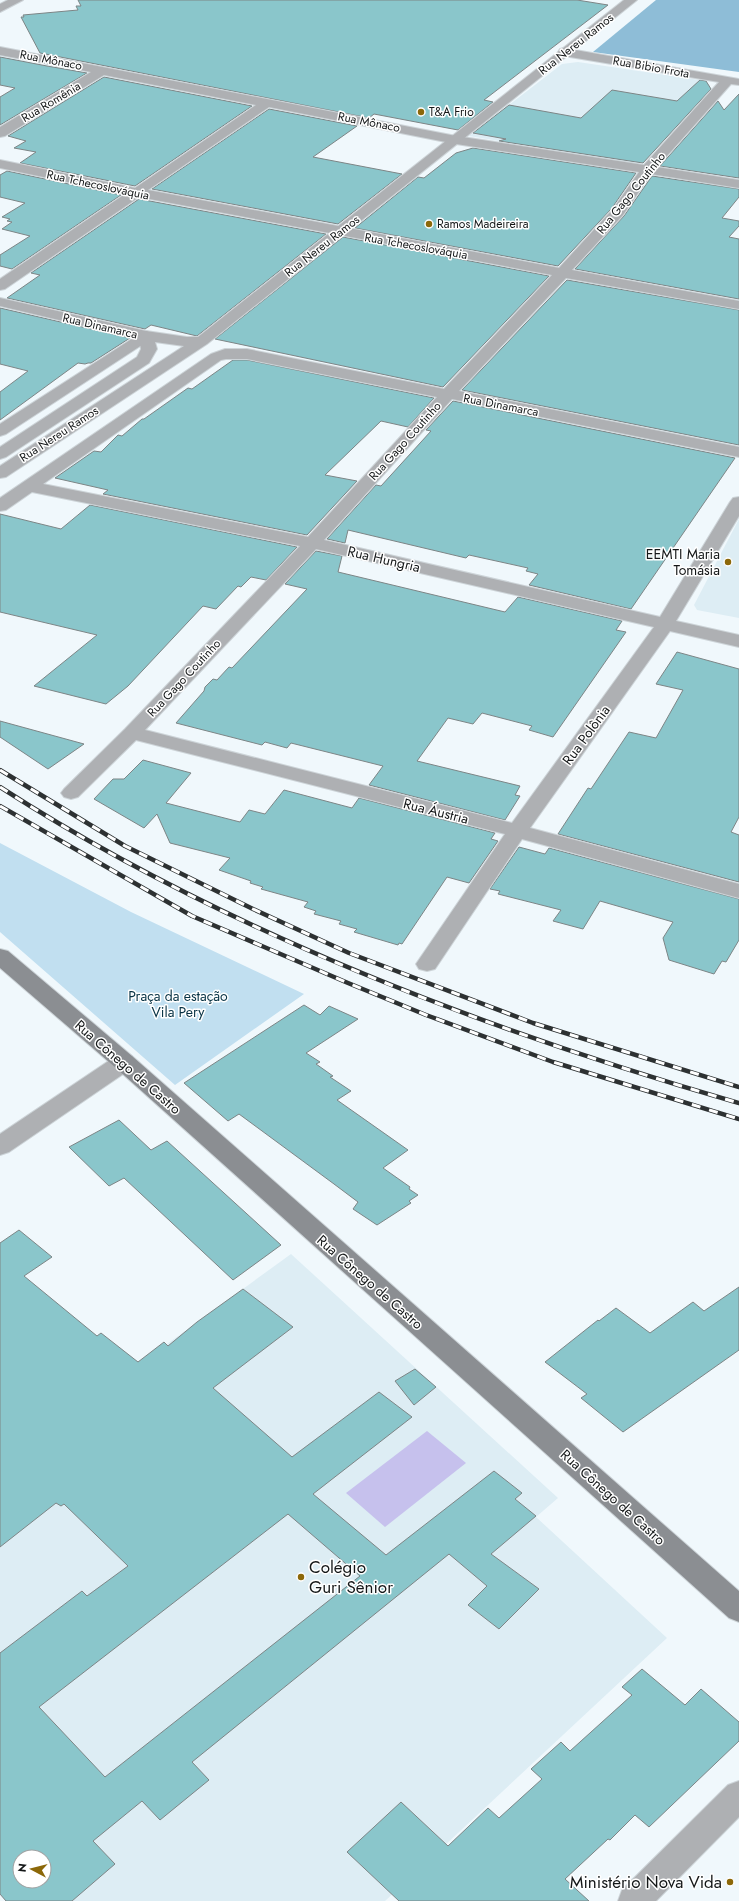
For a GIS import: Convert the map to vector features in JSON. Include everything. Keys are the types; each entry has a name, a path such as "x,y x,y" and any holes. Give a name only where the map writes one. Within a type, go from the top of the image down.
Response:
{"main road":[{"name":"Rua Cônego de Castro","path":"0,956 124,1062 739,1609"}],"street":[{"path":"0,9 17,0"},
{"name":"Rua Nereu Ramos","path":"0,473 202,341 631,0"},
{"name":"Rua Mônaco","path":"0,51 456,140 739,184"},
{"name":"Rua Bibio Frota","path":"564,52 733,81"},
{"name":"Rua Romênia","path":"0,133 103,70"},
{"name":"Rua Gago Coutinho","path":"72,793 132,734 562,273 618,212 647,170 733,81"},
{"path":"0,286 267,103"},
{"name":"Rua Tchecoslováquia","path":"0,164 135,193 339,232 739,305"},
{"name":"Rua Dinamarca","path":"0,302 146,336 187,342 202,341"},
{"path":"0,431 146,336"},
{"name":"Rua Nereu Ramos","path":"0,454 140,363 147,357 149,349 146,336"},
{"name":"Rua Dinamarca","path":"216,357 225,354 246,354 739,452"},
{"name":"Rua Nereu Ramos","path":"0,506 216,357"},
{"name":"Rua Hungria","path":"27,486 312,542 739,641"},
{"name":"Rua Polônia","path":"427,964 516,831 666,624 739,502"},
{"name":"Rua Áustria","path":"132,734 516,831 739,891"},
{"path":"0,1146 124,1062"},
{"path":"634,1901 739,1795"}],"shaded area":[{"path":"656,0 739,0 739,72 593,52"},
{"path":"578,62 706,81 710,86 636,164 469,136 562,64"},
{"name":"EEMTI Maria Tomásia","path":"739,519 739,618 697,610 694,605"},
{"name":"Colégio Guri Sênior","path":"291,1254 558,1498 536,1517 667,1638 385,1901 16,1901 0,1883 0,1486 116,1381"},
{"path":"427,1431 466,1463 385,1527 346,1493"}],"green space":[{"name":"Praça da estação Vila Pery","path":"0,843 131,912 304,994 175,1085 0,932"}],"building":[{"path":"78,0 577,0 608,5 484,100 493,102 458,130 374,114 369,118 40,53 21,17 24,17 23,15 78,10 76,6 81,6"},
{"path":"0,57 87,73 0,125 0,97 15,88 0,85"},
{"path":"104,77 252,106 135,186 20,163 36,152 14,148 26,141 8,136"},
{"path":"700,80 706,81 711,89 643,163 499,141 506,139 473,133 509,105 581,118 612,90 677,101"},
{"path":"739,94 739,178 660,166 718,101 724,110"},
{"path":"269,109 357,126 313,157 402,174 338,224 152,189"},
{"path":"473,148 636,173 612,208 558,266 355,228 418,177 424,178 456,153"},
{"path":"7,171 121,195 12,269 0,266 0,255 30,236 2,229 12,222 7,221 10,219 2,217 25,203 0,197 0,175"},
{"path":"652,176 739,189 739,197 722,218 739,221 739,226 729,237 739,239 739,299 575,269 624,216"},
{"path":"139,199 326,234 197,336 151,325 145,329 7,298 40,275 31,273"},
{"path":"343,237 549,276 443,387 215,339"},
{"path":"567,280 739,310 739,445 462,390"},
{"path":"0,308 130,338 91,363 78,363 0,420 0,392 28,371 0,364"},
{"path":"233,360 247,360 434,398 408,427 381,421 325,475 357,481 307,535 103,494 108,490 55,478 94,451 101,452 118,435 122,436 142,419 188,388 192,389"},
{"path":"453,401 735,458 631,609 529,585 538,574 526,571 528,568 469,555 466,558 348,530 345,543 327,539 376,485 381,486 431,431 426,430"},
{"path":"90,505 297,547 266,580 251,577 241,587 238,586 216,609 203,606 128,686 106,704 34,686 97,635 0,612 0,514 61,529"},
{"path":"316,551 342,556 338,572 505,612 518,597 622,621 616,630 626,632 553,737 529,730 532,726 482,713 473,724 448,718 417,761 520,786 515,795 520,796 505,820 369,785 383,766 291,743 287,748 265,742 262,745 176,723 204,691 205,687 213,679 217,680 229,667 232,668 307,589 285,584"},
{"path":"677,652 739,669 739,817 731,832 739,835 739,882 558,834 588,788 591,789 629,732 656,738 683,690 656,684"},
{"path":"0,721 84,744 48,769 0,737"},
{"path":"143,760 191,773 166,803 240,822 249,810 265,814 284,790 352,808 359,798 495,833 491,839 498,841 469,883 447,877 402,944 399,943 398,945 354,932 357,929 339,924 341,921 314,914 316,911 304,907 308,902 261,889 263,887 250,883 251,881 219,870 230,858 170,843 157,814 144,828 94,799 113,779 124,779"},
{"path":"519,847 545,854 549,848 739,899 739,940 726,962 722,961 714,974 669,960 663,938 673,922 600,901 583,929 553,921 561,910 498,894 500,891 490,889"},
{"path":"304,1005 320,1015 329,1006 358,1019 306,1053 320,1062 316,1064 333,1076 330,1077 351,1091 337,1100 408,1150 383,1168 410,1187 409,1189 418,1195 409,1201 411,1203 377,1225 353,1209 358,1202 239,1114 228,1121 184,1083"},
{"path":"119,1120 151,1150 167,1141 281,1245 233,1280 124,1178 109,1186 69,1147"},
{"path":"19,1230 52,1257 24,1276 97,1336 101,1333 138,1362 164,1342 168,1346 197,1322 243,1289 293,1327 213,1388 292,1457 379,1392 412,1417 313,1494 386,1555 494,1471 522,1493 515,1499 536,1516 491,1554 539,1589 499,1629 468,1605 487,1586 449,1554 192,1762 209,1780 160,1820 142,1801 93,1841 115,1864 72,1901 6,1901 0,1894 0,1653 82,1591 87,1596 128,1566 64,1504 61,1506 56,1503 0,1547 0,1243","holes":["288,1514 360,1576 105,1777 39,1707"]},
{"path":"739,1287 739,1350 623,1432 581,1398 587,1394 545,1362 598,1320 599,1321 616,1308 650,1333 693,1302 704,1311"},
{"path":"415,1369 436,1387 414,1405 395,1381"},
{"path":"642,1669 685,1705 701,1689 739,1722 739,1741 649,1827 635,1815 610,1840 608,1839 565,1879 589,1901 399,1901 347,1852 401,1802 448,1846 488,1808 499,1818 542,1779 531,1769 561,1742 570,1751 632,1695 622,1687"}],"railway":[{"path":"0,770 125,846 253,909 349,953 533,1023 739,1087"},
{"path":"0,787 85,839 174,887 265,931 358,972 452,1009 548,1043 739,1103"},
{"path":"0,806 192,916 348,983 426,1015 553,1062 739,1119"}],"place":[{"name":"T&A Frio","path":"421,112"},
{"name":"Ramos Madeireira","path":"429,224"},
{"name":"EEMTI Maria Tomásia","path":"728,562"},
{"name":"Colégio Guri Sênior","path":"301,1577"},
{"name":"Ministério Nova Vida","path":"730,1882"}]}
